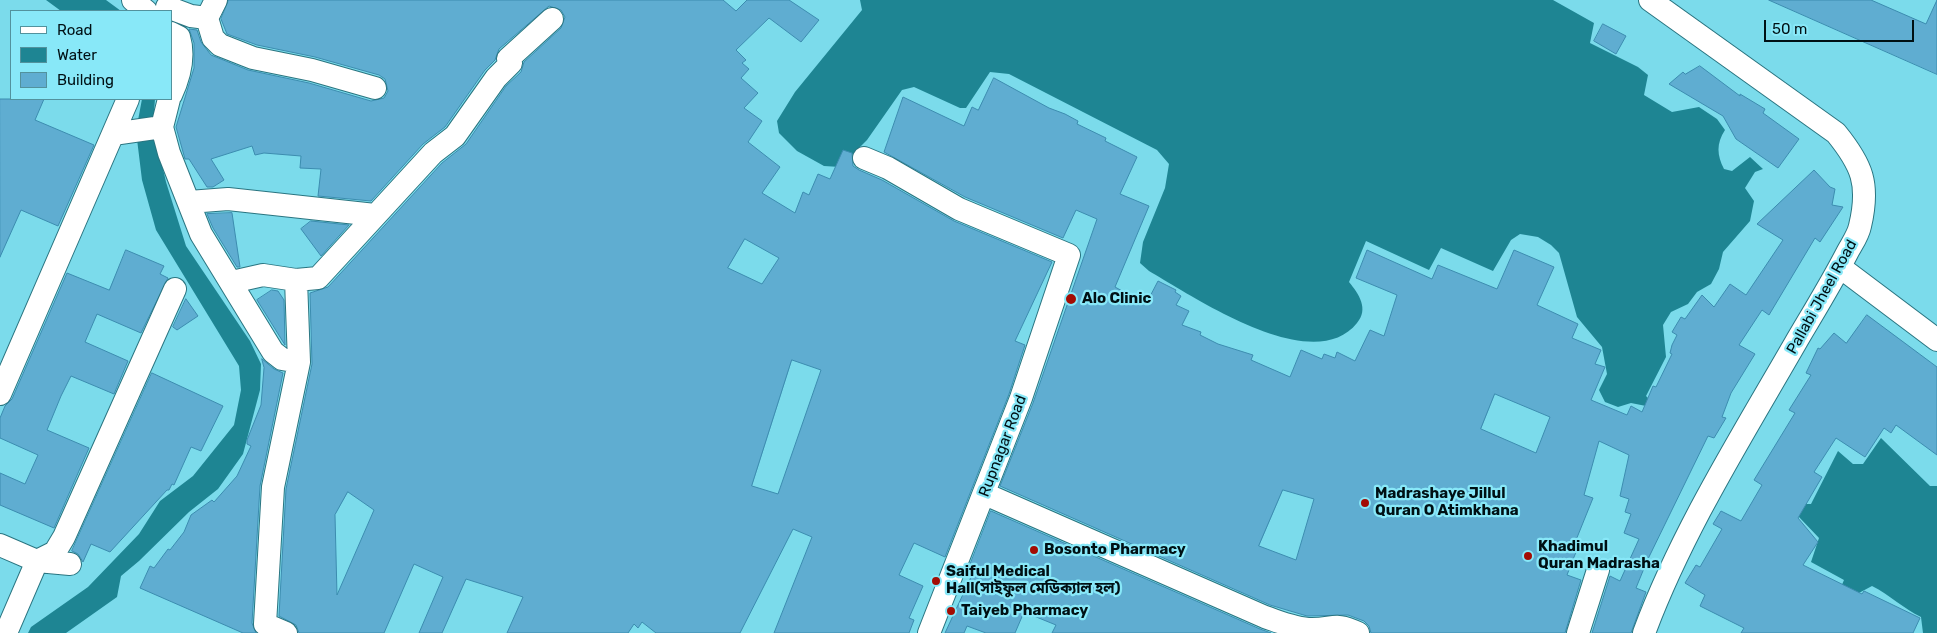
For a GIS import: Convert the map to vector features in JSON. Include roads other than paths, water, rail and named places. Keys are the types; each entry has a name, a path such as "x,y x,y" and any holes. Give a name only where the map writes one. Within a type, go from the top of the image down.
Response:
{"street":[{"path":"133,0 162,7"},
{"name":"Pallabi Jheel Road","path":"1646,632 1658,595 1724,468 1840,267 1860,228 1863,209 1863,173 1850,150 1836,133 1650,0"},
{"path":"172,10 191,16 212,9 213,38 220,45 254,58 312,70 375,88"},
{"path":"232,282 263,275 296,280 318,278 433,153 455,136 496,78 511,62 508,59 552,19"},
{"path":"172,34 179,37 182,60 178,81 172,93"},
{"path":"170,100 161,127 169,153 209,249 232,282 273,352 282,359 298,362"},
{"path":"0,394 122,115 161,127"},
{"name":"Rupnagar Road","path":"864,158 888,168 959,208 1069,255 1021,398 985,494 928,633"},
{"path":"189,202 228,199 375,214"},
{"path":"1840,267 1937,340"},
{"path":"286,633 265,624 273,487 298,362 296,280"},
{"path":"6,633 37,561 54,552 64,537 175,289"},
{"path":"985,494 1265,617 1304,628 1321,630 1344,626 1358,633"},
{"path":"0,545 37,561 70,564"},
{"path":"1578,633 1598,570"}],"water":[{"path":"46,0 106,0 120,10 60,10"},
{"path":"860,0 1553,0 1594,23 1590,43 1638,67 1648,75 1644,95 1672,112 1699,107 1717,119 1725,130 1718,150 1724,169 1732,171 1750,157 1763,169 1755,172 1745,188 1754,201 1750,221 1723,252 1719,269 1711,284 1697,292 1688,304 1671,312 1663,325 1666,357 1646,396 1654,404 1651,407 1631,403 1618,407 1605,402 1599,390 1607,374 1602,347 1577,317 1559,253 1551,245 1538,237 1520,234 1511,240 1493,271 1441,248 1429,270 1366,241 1349,282 1356,291 1362,307 1361,318 1357,323 1337,338 1312,342 1284,338 1253,327 1194,298 1149,271 1140,263 1143,242 1165,188 1169,164 1157,150 1009,74 990,72 966,108 960,108 914,87 902,90 867,140 840,167 824,166 797,151 779,133 777,121 795,92 862,10"},
{"path":"142,100 155,100 153,125 166,182 186,246 250,341 261,364 260,390 243,454 218,489 189,512 121,576 117,597 66,633 28,633 31,627 88,587 139,534 160,501 193,476 234,425 241,390 239,366 156,230 142,180 136,131"},
{"path":"1881,438 1930,486 1937,486 1937,633 1923,633 1921,617 1872,586 1857,594 1841,587 1844,580 1811,562 1819,538 1799,517 1798,504 1811,504 1838,451 1853,464 1863,464"}],"place":[{"name":"Alo Clinic","path":"1071,299"},
{"name":"Madrashaye Jillul Quran O Atimkhana","path":"1365,503"},
{"name":"Bosonto Pharmacy","path":"1034,550"},
{"name":"Khadimul Quran Madrasha","path":"1528,556"},
{"name":"Saiful Medical Hall(সাইফুল মেডিক্যাল হল)","path":"936,581"},
{"name":"Taiyeb Pharmacy","path":"951,611"}]}
